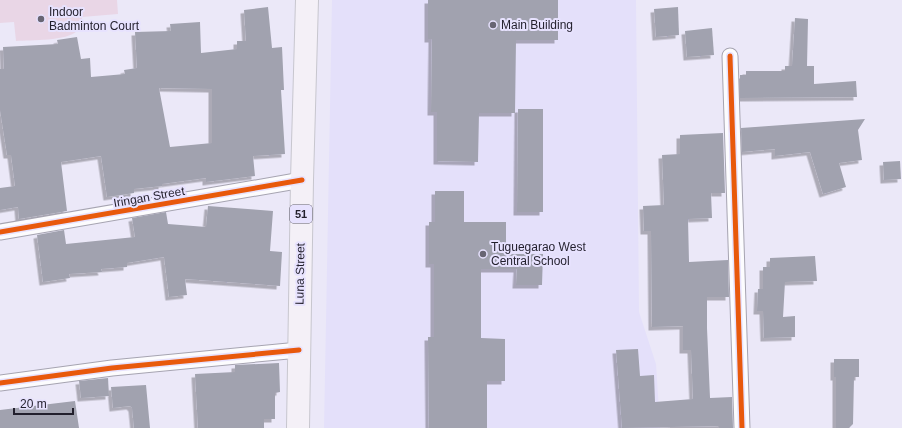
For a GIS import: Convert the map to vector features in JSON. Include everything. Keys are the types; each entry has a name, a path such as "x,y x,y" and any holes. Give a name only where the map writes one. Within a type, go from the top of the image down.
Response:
{"main road":[{"name":"Luna Street","path":"298,428 302,180 307,0"}],"street":[{"path":"730,56 742,428"},
{"name":"Iringan Street","path":"0,232 302,180"},
{"path":"0,383 112,368 299,350"}],"shaded area":[{"name":"Indoor Badminton Court","path":"0,0 117,0 118,14 82,17 80,28 65,37 16,41 14,22 0,23"},
{"name":"Tuguegarao West Central School","path":"332,0 636,0 639,312 656,364 660,428 324,428"}],"building":[{"path":"428,0 558,0 558,40 516,40 515,113 479,113 478,162 437,161 437,112 431,112 432,39 428,39"},
{"path":"268,7 272,48 282,47 284,90 281,90 285,154 253,156 255,176 206,182 206,178 162,184 162,186 134,189 134,193 107,197 101,156 61,162 67,211 19,219 18,207 0,210 0,188 15,186 11,155 7,155 0,110 0,69 4,69 3,47 58,44 57,40 77,37 81,59 90,58 91,77 125,74 124,70 137,68 135,32 171,31 170,24 200,22 201,53 237,49 237,41 246,41 244,10","holes":["159,88 212,89 212,143 170,147"]},
{"path":"678,7 679,35 656,37 654,9"},
{"path":"795,18 808,19 807,66 814,66 814,84 856,81 857,97 740,98 740,75 746,75 746,71 785,71 785,66 792,66"},
{"path":"712,28 714,55 687,57 685,31"},
{"path":"518,109 543,109 543,212 517,212"},
{"path":"865,119 858,130 862,160 839,163 846,187 823,194 810,152 775,156 775,149 742,152 741,128"},
{"path":"723,133 725,193 711,193 712,218 688,219 689,262 728,260 729,297 707,297 707,328 710,398 732,397 733,428 719,428 719,426 622,428 616,350 638,349 640,376 654,375 655,402 693,399 691,350 683,350 683,326 652,327 651,231 644,231 643,206 664,205 662,155 680,154 680,135"},
{"path":"900,161 901,179 884,180 883,162"},
{"path":"435,191 464,191 464,222 506,222 506,254 543,254 542,285 516,285 517,269 481,269 481,338 505,339 505,381 487,381 487,428 429,428 428,337 434,337 434,264 429,264 429,222 435,222"},
{"path":"208,206 273,211 270,251 282,252 280,286 185,279 187,295 169,297 164,257 127,263 127,267 101,269 102,272 69,274 70,278 43,282 37,235 64,230 66,244 135,237 132,218 166,212 168,224 206,227"},
{"path":"815,256 817,281 785,282 783,317 795,316 795,337 764,338 763,311 757,311 758,289 763,289 763,267 770,267 770,258"},
{"path":"834,359 859,359 859,377 854,377 853,424 849,428 836,428 836,377 834,377"},
{"path":"279,363 280,392 275,393 275,419 264,419 264,428 198,428 195,374 235,372 235,365"},
{"path":"108,378 109,396 81,398 79,381"},
{"path":"146,385 150,428 134,428 132,408 130,406 113,408 111,387"},
{"path":"75,401 79,428 0,428 0,410"}],"cycle path":[{"path":"730,56 742,428"},
{"path":"0,232 302,180"},
{"path":"0,383 112,368 299,350"}],"place":[{"name":"Indoor Badminton Court","path":"41,19"},
{"name":"Main Building","path":"493,25"},
{"name":"Tuguegarao West Central School","path":"483,254"}]}
